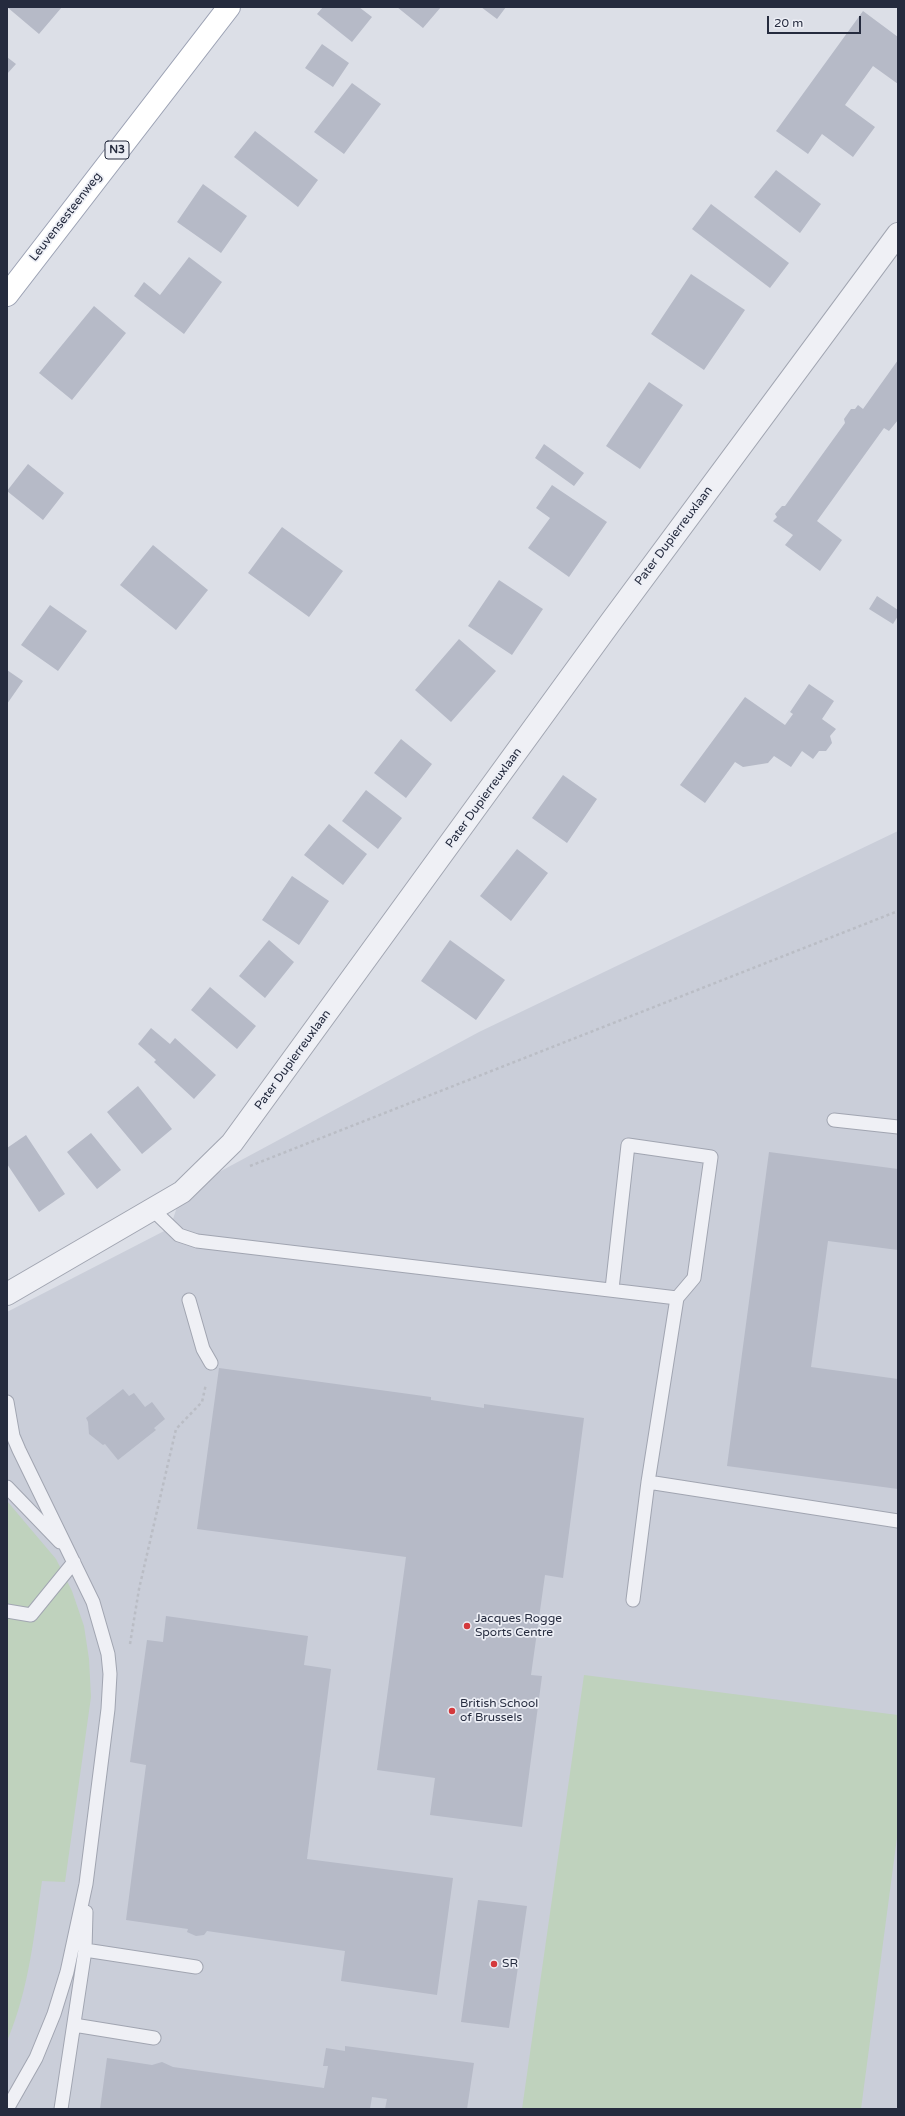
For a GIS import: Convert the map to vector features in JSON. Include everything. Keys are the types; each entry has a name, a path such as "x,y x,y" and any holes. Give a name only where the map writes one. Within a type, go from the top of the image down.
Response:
{"main road":[{"name":"Leuvensesteenweg","path":"7,295 229,7"}],"street":[{"name":"Pater Dupierreuxlaan","path":"7,1294 182,1192 232,1143 610,623 898,234"}],"lane":[{"path":"834,1120 898,1127"},
{"path":"612,1289 628,1145 711,1157 694,1278 677,1298 648,1482 633,1600"},
{"path":"152,1209 179,1235 197,1242 612,1289 677,1298"},
{"path":"189,1300 203,1349 211,1363"},
{"path":"7,1402 13,1436 84,1581 103,1631 110,1674 108,1709 86,1884 67,1972 54,2014 36,2058 7,2109"},
{"path":"648,1482 898,1521"},
{"path":"7,1487 71,1556"},
{"path":"7,1611 31,1615 71,1556"},
{"path":"61,2109 85,1950 86,1884"},
{"path":"85,1950 196,1967"},
{"path":"74,2025 154,2038"}],"path":[{"path":"249,1166 898,911"},
{"path":"129,1648 139,1589 176,1429 202,1402 211,1363"}],"shaded area":[{"name":"British School of Brussels","path":"898,831 898,2109 7,2109 7,1312 170,1228 182,1192 479,1032"}],"green space":[{"path":"7,1501 56,1559 72,1591 84,1626 89,1659 91,1697 65,1882 42,1881 26,1982 21,2002 7,2041"},
{"path":"584,1675 898,1715 898,1830 861,2109 522,2109"}],"building":[{"path":"7,7 62,7 39,34"},
{"path":"323,7 359,7 372,17 352,42 317,14"},
{"path":"397,7 441,7 423,28"},
{"path":"481,7 506,7 497,19"},
{"path":"863,11 898,37 898,84 873,66 845,105 875,127 853,157 822,134 808,154 776,131"},
{"path":"322,44 349,63 333,87 305,68"},
{"path":"7,57 16,64 7,74"},
{"path":"352,83 381,104 344,154 314,132"},
{"path":"255,131 318,180 298,207 234,157"},
{"path":"776,170 821,204 800,233 754,197"},
{"path":"203,184 247,216 221,253 177,222"},
{"path":"711,204 789,263 770,288 692,229"},
{"path":"189,257 222,282 184,334 134,296 144,282 160,295"},
{"path":"691,274 745,310 704,370 651,334"},
{"path":"94,306 126,333 72,400 39,373"},
{"path":"898,360 898,420 889,431 884,428 817,521 842,540 820,571 785,545 793,535 773,521 777,517 775,514 782,506 785,506 845,423 844,419 851,409 855,409 858,405 863,409"},
{"path":"649,382 683,405 640,469 606,446"},
{"path":"544,444 584,473 574,486 535,458"},
{"path":"28,464 64,493 43,520 7,491"},
{"path":"552,485 607,522 569,577 528,548 550,518 536,508"},
{"path":"282,527 343,571 309,617 248,573"},
{"path":"153,545 208,590 176,630 120,585"},
{"path":"499,580 543,609 512,655 468,626"},
{"path":"877,596 898,610 898,616 893,624 869,609"},
{"path":"50,605 87,631 58,671 21,645"},
{"path":"459,639 496,671 451,722 415,690"},
{"path":"7,670 23,681 7,704"},
{"path":"809,684 834,701 822,719 836,729 830,736 832,743 826,751 819,751 813,759 802,751 791,767 774,756 768,763 743,767 735,762 705,803 680,785 745,697 785,725 793,714 790,712"},
{"path":"401,739 432,764 406,798 374,773"},
{"path":"563,775 597,799 567,843 532,818"},
{"path":"366,790 402,818 378,849 342,821"},
{"path":"329,824 367,854 343,885 304,855"},
{"path":"517,849 548,873 511,921 480,896"},
{"path":"292,876 329,901 299,945 262,920"},
{"path":"269,940 294,962 265,998 239,976"},
{"path":"450,940 505,980 476,1020 421,981"},
{"path":"210,987 256,1026 237,1049 191,1010"},
{"path":"151,1028 170,1044 175,1038 216,1075 194,1099 154,1062 156,1060 138,1044"},
{"path":"138,1086 172,1129 142,1154 107,1112"},
{"path":"91,1133 121,1170 97,1189 67,1152"},
{"path":"26,1135 65,1194 39,1212 7,1164 7,1148"},
{"path":"769,1152 898,1169 898,1250 828,1241 811,1367 898,1379 898,1489 727,1466"},
{"name":"Jacques Rogge Sports Centre","path":"219,1368 431,1397 431,1400 484,1408 484,1404 584,1418 563,1578 545,1575 531,1675 542,1676 522,1827 430,1815 435,1778 377,1770 406,1557 197,1529"},
{"path":"123,1389 129,1396 134,1393 145,1407 152,1402 165,1419 154,1428 156,1430 118,1460 105,1444 103,1445 89,1434 88,1422 86,1418"},
{"path":"166,1616 308,1636 304,1665 331,1669 307,1859 453,1878 437,1995 341,1981 345,1951 207,1931 204,1935 196,1936 187,1932 188,1929 126,1920 146,1765 130,1762 147,1640 163,1642"},
{"name":"SR","path":"478,1900 527,1906 509,2028 461,2022"},
{"path":"345,2046 474,2063 467,2109 385,2109 387,2099 372,2097 370,2109 100,2109 107,2058 152,2065 162,2062 173,2067 324,2088 328,2066 323,2066 326,2048 345,2051"}],"place":[{"name":"Jacques Rogge Sports Centre","path":"467,1626"},
{"name":"British School of Brussels","path":"452,1711"},
{"name":"SR","path":"494,1964"}]}
